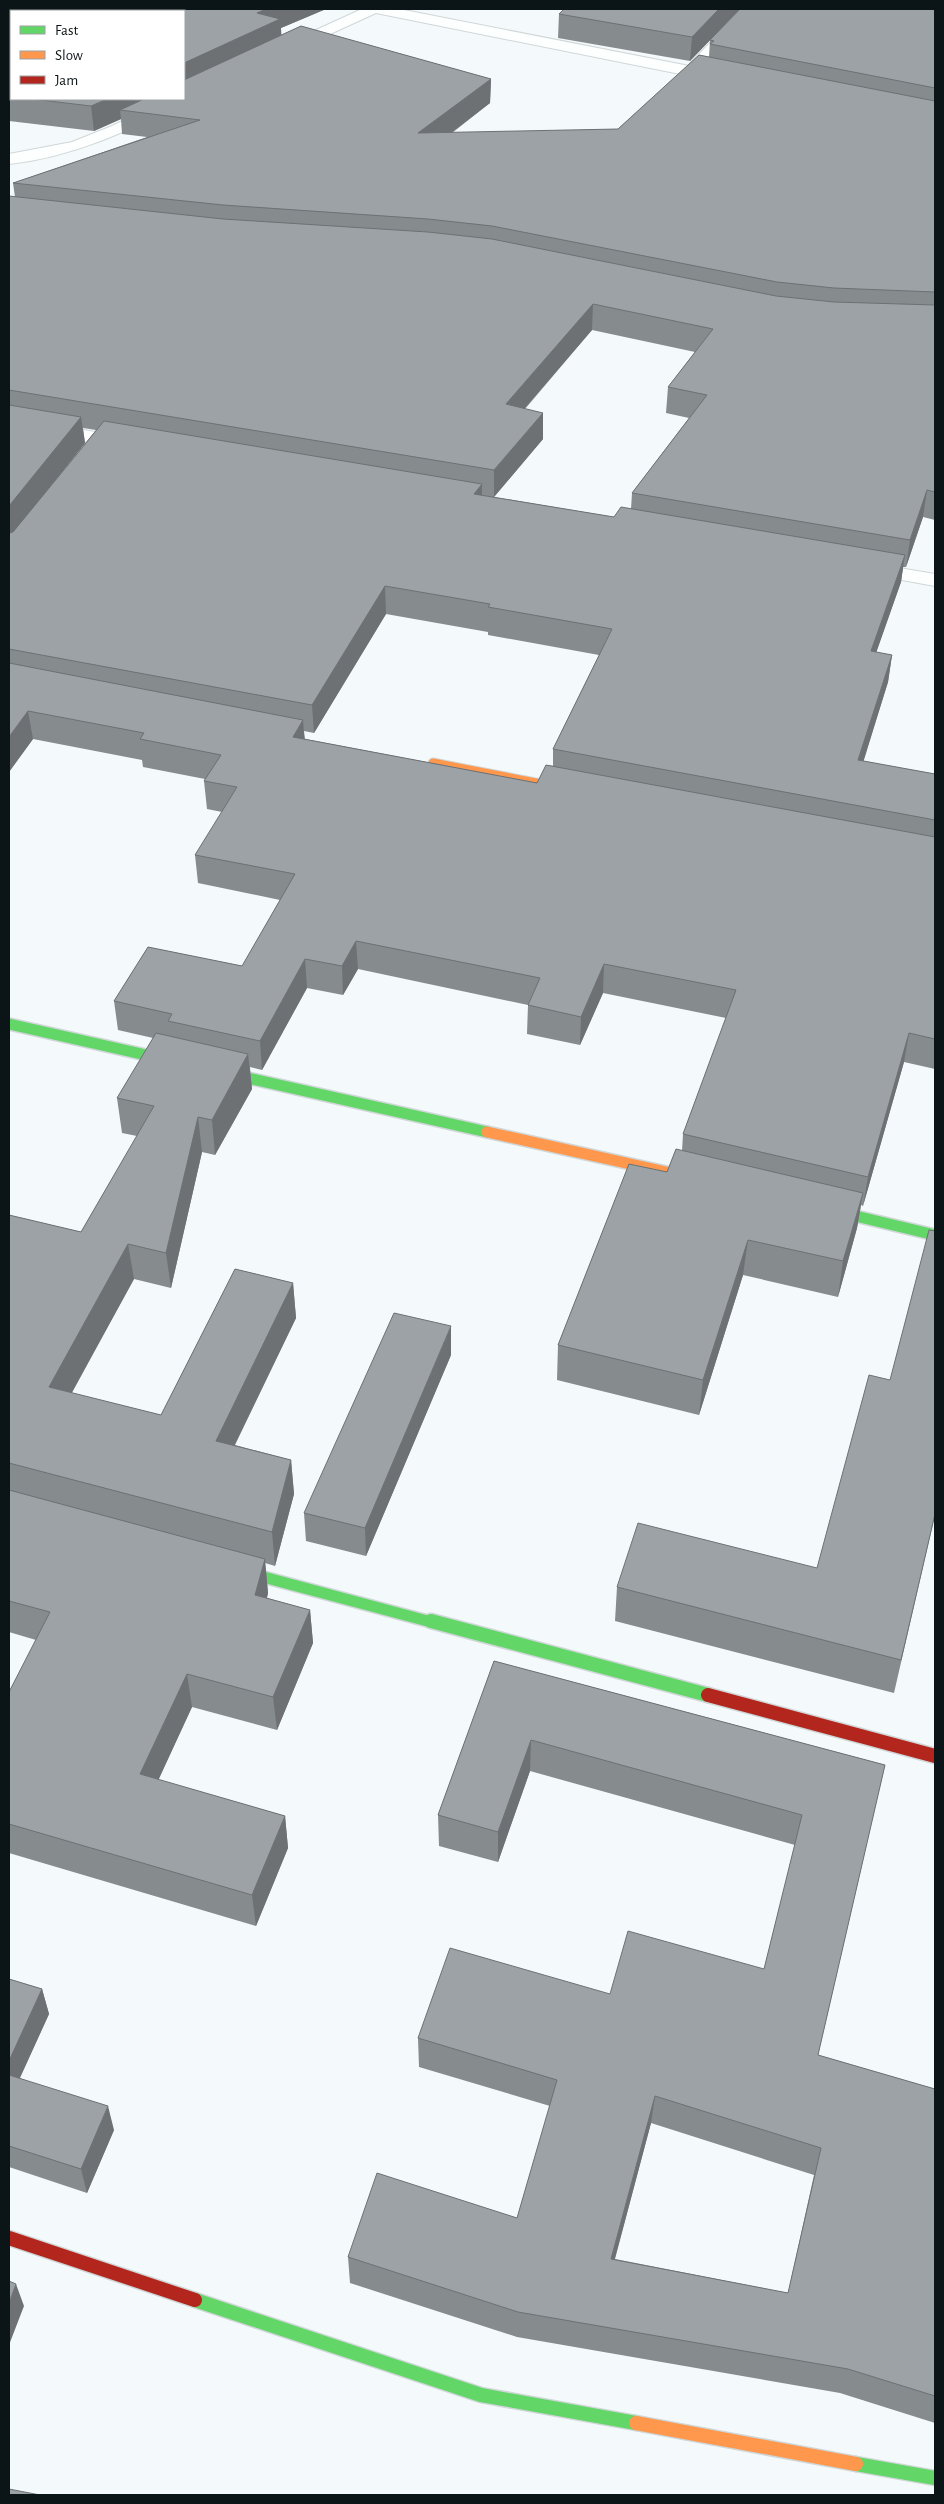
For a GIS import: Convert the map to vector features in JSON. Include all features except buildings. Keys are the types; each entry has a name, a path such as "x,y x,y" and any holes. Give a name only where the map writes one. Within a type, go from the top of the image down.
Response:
{"street":[{"path":"278,52 373,9"},
{"path":"378,9 730,79"},
{"path":"691,71 750,9"},
{"path":"9,159 66,150 93,141 177,100"},
{"path":"9,423 120,442"},
{"path":"70,477 101,439"},
{"path":"847,565 935,580"},
{"path":"418,761 584,792"},
{"path":"9,1024 714,1182"},
{"path":"810,1205 935,1235"},
{"path":"221,1566 935,1756"},
{"path":"9,2238 481,2395 935,2478"}],"traffic: fast":[{"path":"9,1024 487,1132"},
{"path":"822,1208 935,1235"},
{"path":"230,1568 708,1695"},
{"path":"195,2300 481,2395 636,2423"},
{"path":"856,2464 935,2478"}],"traffic: slow":[{"path":"433,763 572,790"},
{"path":"487,1132 702,1180"},
{"path":"636,2423 856,2464"}],"traffic: jam":[{"path":"708,1695 935,1756"},
{"path":"9,2238 195,2300"}]}
